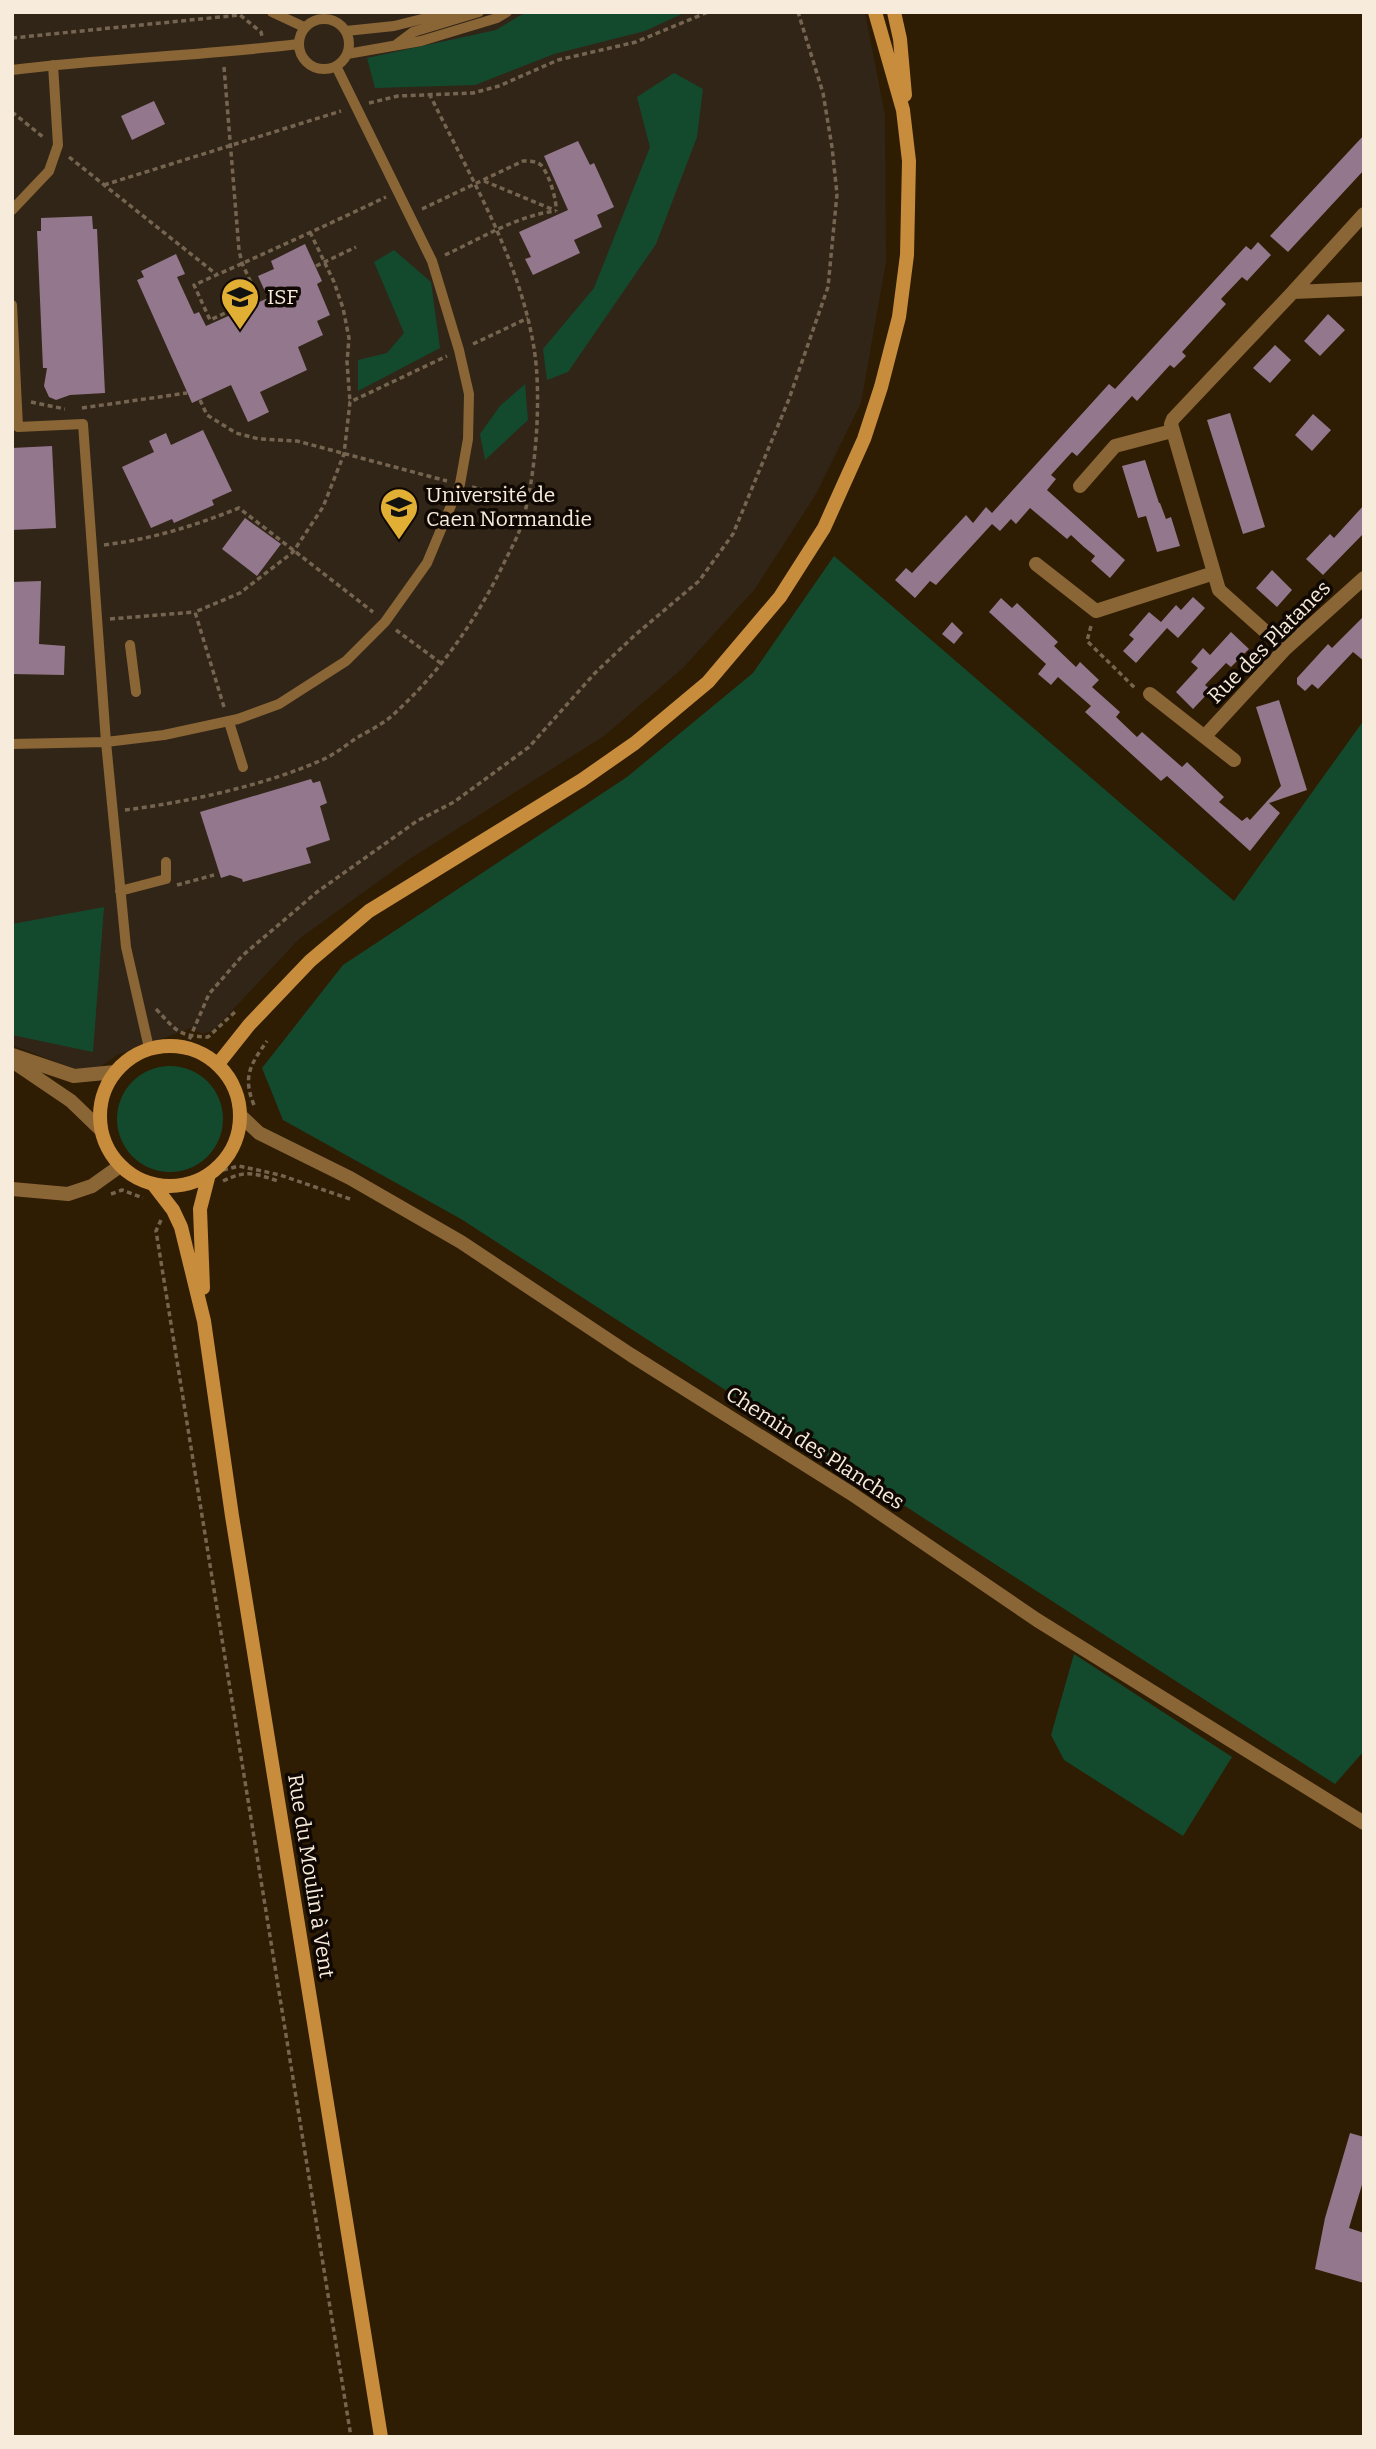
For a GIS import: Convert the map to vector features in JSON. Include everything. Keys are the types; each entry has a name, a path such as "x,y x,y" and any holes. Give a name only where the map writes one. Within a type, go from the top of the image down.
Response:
{"main road":[{"path":"218,1064 249,1025 310,961 369,911 582,779 635,743 708,682 780,597 824,528 864,439 881,387 898,317 907,254 909,161 903,110 875,12"},
{"path":"894,12 900,39 905,89 903,110"},
{"path":"204,1321 200,1209 238,1135 241,1116 234,1087 218,1064 203,1053 186,1047 168,1045 149,1048 136,1054 115,1072 104,1089 99,1109 104,1143 120,1166 135,1177 153,1184 164,1186 214,1179"},
{"path":"153,1184 173,1210 181,1227 204,1321"},
{"name":"Rue du Moulin à Vent","path":"204,1321 234,1530 380,2437"}],"street":[{"path":"1285,649 1219,590 1172,431 1173,419 1364,214"},
{"path":"1293,292 1364,289"},
{"path":"1080,486 1115,446 1172,431"},
{"path":"1036,564 1096,611 1214,573"},
{"name":"Rue des Platanes","path":"1205,737 1285,649 1364,578"},
{"path":"1150,694 1234,760"},
{"path":"12,1055 74,1076 115,1072"},
{"path":"12,1061 71,1101 100,1129"},
{"name":"Chemin des Planches","path":"241,1116 259,1133 350,1178 461,1242 631,1355 852,1494 1037,1620 1364,1823"},
{"path":"12,1189 68,1194 92,1186 120,1166"}],"lane":[{"path":"272,12 304,27"},
{"path":"346,31 394,26 450,12"},
{"path":"392,47 413,32 478,12"},
{"path":"347,54 392,47 484,22 508,12"},
{"path":"326,18 341,24 346,31 349,38 347,54 336,66 320,69 312,66 300,54 298,44 304,27 318,19 326,18"},
{"path":"394,26 413,32"},
{"path":"12,70 223,54 298,44"},
{"path":"12,210 49,171 57,148 53,65"},
{"path":"12,744 106,742 164,736 229,722 279,704 346,661 385,622 427,563 460,484 468,439 468,394 460,350 432,261 336,66"},
{"path":"12,305 18,427 83,424 96,621 120,891 126,947 149,1048"},
{"path":"130,645 136,692"},
{"path":"229,722 243,767"},
{"path":"120,891 166,879 166,862"}],"path":[{"path":"104,185 398,96 473,93 499,86 558,60 636,42 708,12"},
{"path":"186,1047 209,994 242,956 317,892 417,821 454,802 529,747 605,664 699,581 733,534 789,399 828,287 837,194 832,147 823,93 798,12"},
{"path":"12,38 240,15 261,32 265,48"},
{"path":"223,54 239,250 242,263 258,298 210,320 194,285 217,275 242,263 398,191"},
{"path":"113,811 150,807 248,785 325,758 394,715 442,664 487,598 521,529 538,417 535,352 528,318 518,281 497,231 430,95"},
{"path":"12,113 217,275"},
{"path":"410,215 523,161 541,165 557,200 556,211"},
{"path":"482,181 556,211"},
{"path":"432,261 541,213 556,211"},
{"path":"96,621 195,612 240,593 293,552 323,508 344,454 350,402 347,328 343,309 325,262 310,232"},
{"path":"317,266 356,247"},
{"path":"350,402 528,318"},
{"path":"16,387 21,389 31,402 45,406 81,408 187,393"},
{"path":"200,400 207,415 236,433 259,439 297,441 527,501"},
{"path":"81,408 83,424"},
{"path":"91,546 141,540 194,526 239,508 442,664"},
{"path":"1096,611 1087,641 1136,689 1150,694"},
{"path":"195,612 229,722"},
{"path":"259,1115 250,1094 249,1067 267,1041"},
{"path":"214,1179 239,1166 280,1175 322,1189"},
{"path":"214,1179 255,1173 278,1181"},
{"path":"102,1196 122,1190 146,1199"},
{"path":"165,1221 163,1215 156,1231 351,2437"}],"shaded area":[{"name":"Université de Caen Normandie","path":"12,12 865,12 885,115 886,262 861,403 816,494 755,589 683,668 604,736 408,860 299,939 214,1030 203,1034 191,1028 117,1055 99,1068 84,1070 12,1045"}],"green space":[{"path":"526,12 686,12 645,31 554,54 475,85 375,88 367,58 496,30"},
{"path":"674,73 703,89 697,137 656,244 568,372 547,380 543,349 594,288 650,147 637,97"},
{"path":"394,250 431,282 440,348 358,391 358,360 387,353 404,333 374,262"},
{"path":"525,384 528,420 485,460 480,434 500,406"},
{"path":"834,556 1234,901 1364,720 1364,1751 1335,1784 461,1219 283,1120 262,1068 343,965 627,777 753,673"},
{"path":"104,907 93,1052 12,1035 12,924"},
{"path":"170,1066 190,1070 207,1082 219,1099 223,1119 219,1139 207,1156 190,1168 170,1172 150,1168 133,1156 121,1139 117,1119 121,1099 133,1082 150,1070"},
{"path":"1074,1654 1232,1757 1183,1836 1064,1760 1051,1735"}],"building":[{"path":"154,101 165,124 132,140 121,116"},
{"path":"1364,135 1364,170 1288,252 1270,236"},
{"path":"578,141 590,165 594,163 614,207 597,215 602,227 574,240 580,253 533,275 525,259 531,257 519,232 568,210 544,156"},
{"path":"92,216 93,229 97,229 105,393 70,395 56,400 49,397 44,386 47,368 43,368 37,231 41,231 41,218"},
{"path":"1258,242 1271,255 1247,281 1242,277 1221,299 1226,304 1182,352 1186,356 1174,368 1170,365 1137,401 1132,396 1077,456 1072,452 1051,475 1056,479 1047,490 1125,560 1110,578 1091,561 1095,556 1071,535 1067,539 1030,508 1016,524 1011,519 1000,531 992,524 936,585 930,581 915,598 895,580 906,568 912,573 966,515 973,523 986,507 992,513 1109,384 1115,389 1246,246 1251,250"},
{"name":"ISF","path":"305,244 322,281 317,284 330,315 317,321 323,335 298,347 307,370 260,392 269,412 248,422 231,385 192,403 137,280 144,277 141,271 176,254 185,274 177,277 194,314 199,312 206,326 268,298 258,276 274,269 271,261"},
{"path":"1328,314 1345,330 1320,356 1304,341"},
{"path":"1275,345 1291,360 1270,383 1253,368"},
{"path":"1230,413 1265,527 1243,534 1207,420"},
{"path":"1313,414 1331,430 1312,451 1295,435"},
{"path":"203,430 232,491 212,500 214,505 174,523 172,519 151,528 122,467 154,452 149,441 166,433 171,445"},
{"path":"52,446 56,528 12,530 12,448"},
{"path":"1145,460 1159,503 1166,519 1171,517 1180,546 1157,552 1146,516 1138,518 1122,466"},
{"path":"1364,505 1364,533 1323,575 1306,559 1330,534 1334,538"},
{"path":"245,518 281,544 257,576 222,549"},
{"path":"1272,570 1292,590 1277,607 1256,588"},
{"path":"41,581 39,644 65,646 64,675 12,674 12,582"},
{"path":"1193,597 1205,608 1178,638 1167,628 1136,663 1123,651 1134,639 1129,635 1149,612 1161,622 1176,605 1181,610"},
{"path":"1001,598 1012,608 1017,603 1058,642 1054,646 1076,667 1080,662 1099,680 1092,687 1120,712 1116,717 1137,737 1142,732 1182,767 1187,762 1224,797 1219,802 1242,821 1247,817 1250,820 1281,786 1256,707 1279,700 1307,790 1269,803 1280,813 1250,851 1167,776 1161,781 1085,712 1091,706 1058,677 1051,685 1038,674 1046,664 989,612"},
{"path":"1364,616 1364,661 1353,652 1318,689 1312,684 1305,691 1297,684 1297,678 1328,644 1332,648"},
{"path":"952,622 963,633 954,644 942,634"},
{"path":"1231,632 1249,649 1231,667 1226,663 1205,685 1211,690 1193,709 1176,692 1198,668 1191,662 1203,648 1210,655"},
{"path":"311,779 313,783 320,781 327,803 320,806 330,840 306,848 311,863 243,882 242,879 230,875 221,878 200,812"},
{"path":"1350,2133 1364,2137 1364,2178 1349,2228 1364,2233 1364,2283 1315,2269 1325,2218"}],"place":[{"name":"ISF","path":"240,331"},
{"name":"Université de Caen Normandie","path":"399,541"}]}
